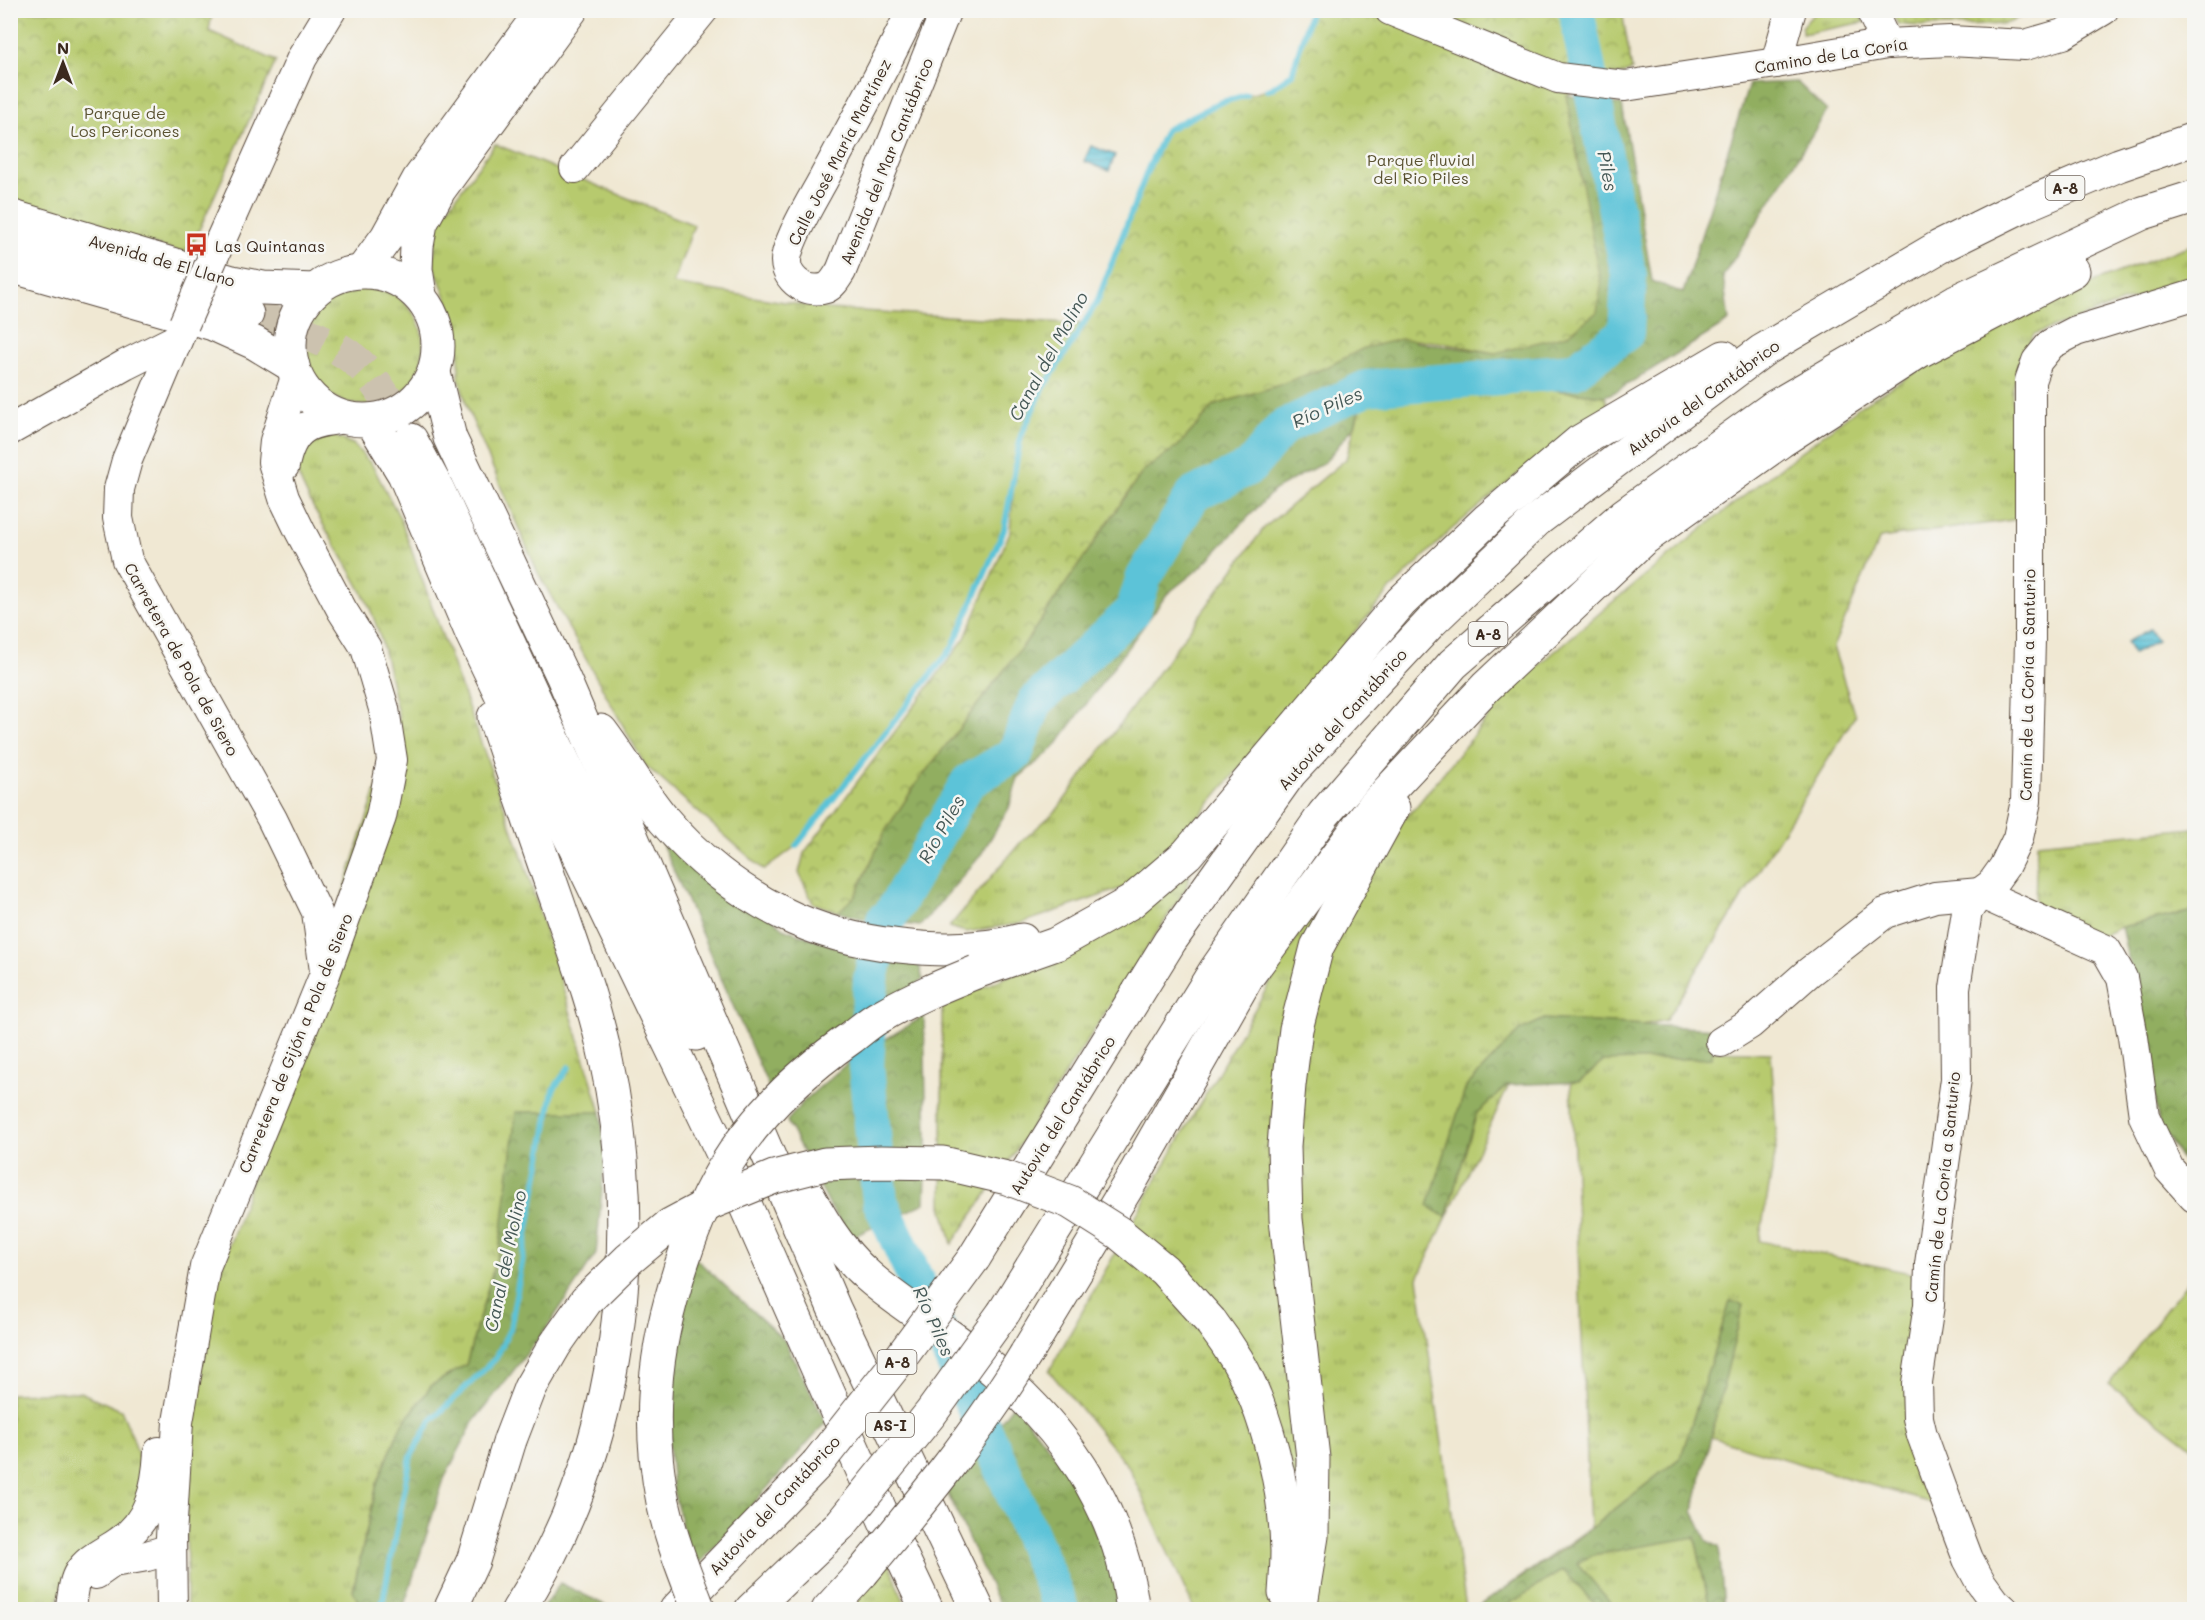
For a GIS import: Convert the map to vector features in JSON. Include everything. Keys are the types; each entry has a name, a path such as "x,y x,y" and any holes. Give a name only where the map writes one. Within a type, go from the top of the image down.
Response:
{"main road":[{"path":"363,272 387,237 418,179 543,10"},
{"path":"420,295 416,269 421,223 439,190 572,10"},
{"name":"Autovía del Cantábrico","path":"676,1610 817,1464 899,1360 974,1258 1170,941 1283,782 1431,622 1537,520 1762,351 1939,247 2020,207 2119,165 2194,139"},
{"name":"A-8","path":"751,1610 841,1524 931,1413 1004,1312 1215,970 1324,814 1453,664 1624,515 1774,407 1956,301 2143,213 2194,197"},
{"name":"Avenida de El Llano","path":"10,216 232,282 263,288 315,290"},
{"path":"828,1610 862,1573 955,1461 998,1401 1132,1179 1247,976 1374,806 1486,687 1642,540 1781,441 1918,352 2042,286 2159,230 2194,218"},
{"path":"10,242 248,314"},
{"path":"699,1610 682,1566 663,1501 655,1439 656,1369 667,1313 678,1273 693,1233 720,1173 762,1116 818,1061 880,1016 934,989 1056,944 1131,902 1187,854 1401,602 1488,519 1579,442 1816,303 1939,247"},
{"path":"10,266 213,324 255,343 294,372"},
{"path":"363,272 385,274 406,284 420,295 433,316 438,334 438,354 434,373 419,396 397,412 359,419 326,410 303,390 294,372 290,345 293,325 302,306 315,290 337,276 363,272"},
{"path":"434,373 450,438 563,677 662,940 721,1150"},
{"path":"359,419 404,474 472,634 721,1150"},
{"path":"411,440 662,940 815,1209 842,1249 867,1276 979,1357 1046,1420 1079,1462 1114,1531 1129,1578 1133,1610"},
{"path":"472,634 489,706 580,967 605,1054 618,1130 623,1203 621,1289 613,1354 596,1441 568,1514 535,1584 518,1610"},
{"path":"563,677 664,820 718,873 783,914 812,926 872,942 945,949 1001,946 1042,935 1131,902"},
{"path":"1300,1610 1312,1536 1313,1458 1286,1219 1284,1146 1296,1029 1317,947 1364,859 1397,801 1486,687"},
{"name":"AS-I","path":"662,940 978,1610"},
{"name":"AS-I","path":"721,1150 885,1521 927,1610"},
{"path":"450,1610 473,1561 510,1440 530,1388 555,1345 586,1301 628,1260 670,1225 713,1202 774,1177 825,1164 881,1162 943,1163 1007,1178 1070,1202 1119,1233 1164,1270 1211,1322 1238,1361 1256,1403 1272,1451 1284,1508 1287,1552 1283,1610"},
{"path":"885,1521 919,1610"}],"street":[{"name":"Carretera de Pola de Siero","path":"326,974 317,912 272,819 127,560 118,518 119,489 127,460 181,331 302,58 331,10"},
{"path":"574,168 703,10"},
{"name":"Calle José María Martínez","path":"807,288 793,280 786,271 786,255 805,213 912,10"},
{"name":"Avenida del Mar Cantábrico","path":"807,288 826,288 835,282 842,272 946,10"},
{"name":"Camino de La Coría","path":"1390,10 1558,78 1625,86 1887,44 1950,41 2025,45 2063,34 2103,10"},
{"path":"1776,63 1791,10"},
{"path":"1871,10 1887,44"},
{"name":"Camín de La Coría a Santurio","path":"2004,1610 1981,1583 1968,1559 1954,1523 1922,1435 1918,1418 1917,1383 1929,1305 1930,1264 1956,1079 1956,972 1967,911 2004,867 2019,838 2026,801 2030,640 2030,381 2037,361 2051,344 2076,331 2194,295"},
{"path":"10,430 181,331"},
{"name":"Carretera de Gijón a Pola de Siero","path":"171,1610 171,1549 178,1422 205,1267 326,974 381,817 392,760 384,709 366,648 342,610 284,498 273,462 275,441 294,372"},
{"name":"Carretera de Gijón a Pola de Siero","path":"284,498 282,476 292,439 303,428 318,421 359,419"},
{"path":"1721,1042 1750,1024 1808,973 1885,913 1935,897 1980,893 2106,950 2122,978 2144,1116 2169,1169 2194,1197"},
{"path":"72,1602 87,1580 125,1551 148,1512 158,1465 163,1403 174,1339 205,1267"},
{"path":"125,1551 171,1549"},
{"path":"125,1551 149,1570 161,1587 171,1610"}],"green space":[{"name":"Parque de Los Pericones","path":"10,11 223,11 212,13 209,31 276,61 193,243 184,253 11,204"},
{"name":"Parque fluvial del Rio Piles","path":"1311,11 1622,11 1632,70 1566,95 1601,286 1597,312 1567,335 1495,353 1438,342 1401,339 1364,348 1327,367 1215,405 1178,446 1143,471 1025,643 916,784 885,831 855,896 838,912 813,903 799,873 804,853 965,638 1010,532 1015,466 1021,435 1043,389 1097,302 1148,169 1166,130 1219,103 1271,89 1292,74"},
{"path":"1816,11 1855,11 1865,22 1802,34 1802,27"},
{"path":"1890,11 2028,11 2007,23 1934,26 1898,24"},
{"path":"1797,82 1827,111 1723,276 1729,321 1617,391 1605,396 1513,385 1362,400 1355,425 1325,462 1274,490 1201,567 1167,594 1054,748 1018,778 1009,808 980,856 920,926 868,920 838,912 855,896 885,831 916,784 1025,643 1143,471 1178,446 1215,405 1276,386 1332,294 1416,342 1495,353 1566,95 1622,105 1652,281 1683,293 1749,84"},
{"path":"495,144 694,225 673,284 828,309 1084,324 1043,389 1021,435 1004,530 952,648 796,846 764,870 645,765 537,571 468,410 459,378 459,349 455,320 434,266 435,236 440,219"},
{"path":"2194,244 2194,284 2123,302 2034,334 2019,361 2012,392 2020,519 1880,538 1833,647 1855,716 1666,1020 1526,1049 1418,1278 1466,1609 1194,1609 1128,1466 1049,1371 1315,905 1415,808 1511,689 1718,516 1863,404 1988,328 2098,280"},
{"path":"364,287 386,292 406,304 418,324 423,346 418,368 406,388 386,400 364,405 342,400 322,388 310,368 305,346 310,324 322,304 342,292"},
{"path":"1513,385 1605,396 1609,410 1519,473 1451,530 1389,591 1171,849 1128,886 1022,923 966,932 949,927 1021,842 1057,810 1264,528 1346,459 1362,400"},
{"path":"331,435 353,444 372,465 400,518 524,862 601,1112 506,1202 500,1246 466,1365 432,1385 400,1428 377,1484 353,1591 362,1609 187,1610 186,1475 193,1376 219,1273 240,1216 399,718 385,654 370,608 308,498 294,464 303,446"},
{"path":"2194,828 2194,911 2121,927 2100,937 2035,904 2037,843"},
{"path":"669,839 785,929 864,957 919,964 923,980 771,1092 662,844"},
{"path":"1190,874 1186,888 1004,1169 952,1244 942,1206 942,1005 1027,968 1122,921"},
{"path":"2194,911 2194,1178 2159,1125 2144,1027 2121,927"},
{"path":"924,1016 927,1140 925,1203 852,1237 831,1208 787,1121 805,1100 852,1059"},
{"path":"1544,1019 1714,1029 1712,1058 1604,1061 1579,1082 1508,1085 1477,1113 1446,1217 1428,1206 1466,1087 1519,1031"},
{"path":"1713,1051 1771,1053 1777,1144 1759,1241 1915,1274 1907,1414 1941,1506 1711,1437 1742,1305 1731,1301 1681,1457 1591,1528 1695,1537 1710,1609 1474,1610 1590,1528 1570,1059"},
{"path":"516,1112 601,1112 605,1157 596,1254 546,1329 474,1421 444,1479 403,1609 362,1609 353,1591 377,1484 400,1428 432,1385 466,1365 500,1246"},
{"path":"695,1258 784,1340 826,1422 702,1561 691,1563 673,1489 667,1418 672,1345"},
{"path":"2194,1273 2194,1449 2109,1384"},
{"path":"1730,1301 1743,1305 1693,1511 1707,1541 1719,1547 1724,1609 1710,1609 1695,1537 1592,1555 1577,1563 1616,1609 1599,1609 1563,1570 1501,1609 1475,1609 1568,1546 1681,1457"},
{"path":"80,1392 121,1410 133,1438 148,1485 129,1522 70,1565 55,1609 11,1609 10,1394"},
{"path":"1014,1404 1072,1476 1112,1568 1123,1609 1001,1609 947,1492"},
{"path":"889,1563 907,1609 844,1609"},
{"path":"560,1583 613,1609 542,1609"}],"water":[{"path":"1091,146 1115,155 1109,171 1084,161"},
{"path":"2150,629 2157,641 2133,654 2126,642"}],"waterway":[{"name":"Canal del Molino","path":"1267,90 1292,74 1311,10"},
{"name":"Río Piles","path":"1062,1610 1011,1488 880,1201 866,1067 871,979 884,920 890,916 968,782 1015,754 1035,702 1133,611 1144,577 1193,495 1250,467 1283,427 1366,388 1574,371 1626,333 1629,276 1576,10"},
{"name":"Canal del Molino","path":"796,846 952,648 1004,530 1021,435 1043,389 1097,302 1148,169 1166,130 1219,103 1247,95"},
{"name":"Canal del Molino","path":"381,1610 411,1456 431,1421 496,1358 510,1329 553,1090 569,1067"}],"tunnel":[{"path":"247,314 312,336 343,351 368,373 411,440"}],"place":[{"name":"Las Quintanas","path":"197,245"}],"water label":[{"name":"Piles","path":"1608,171"}]}
